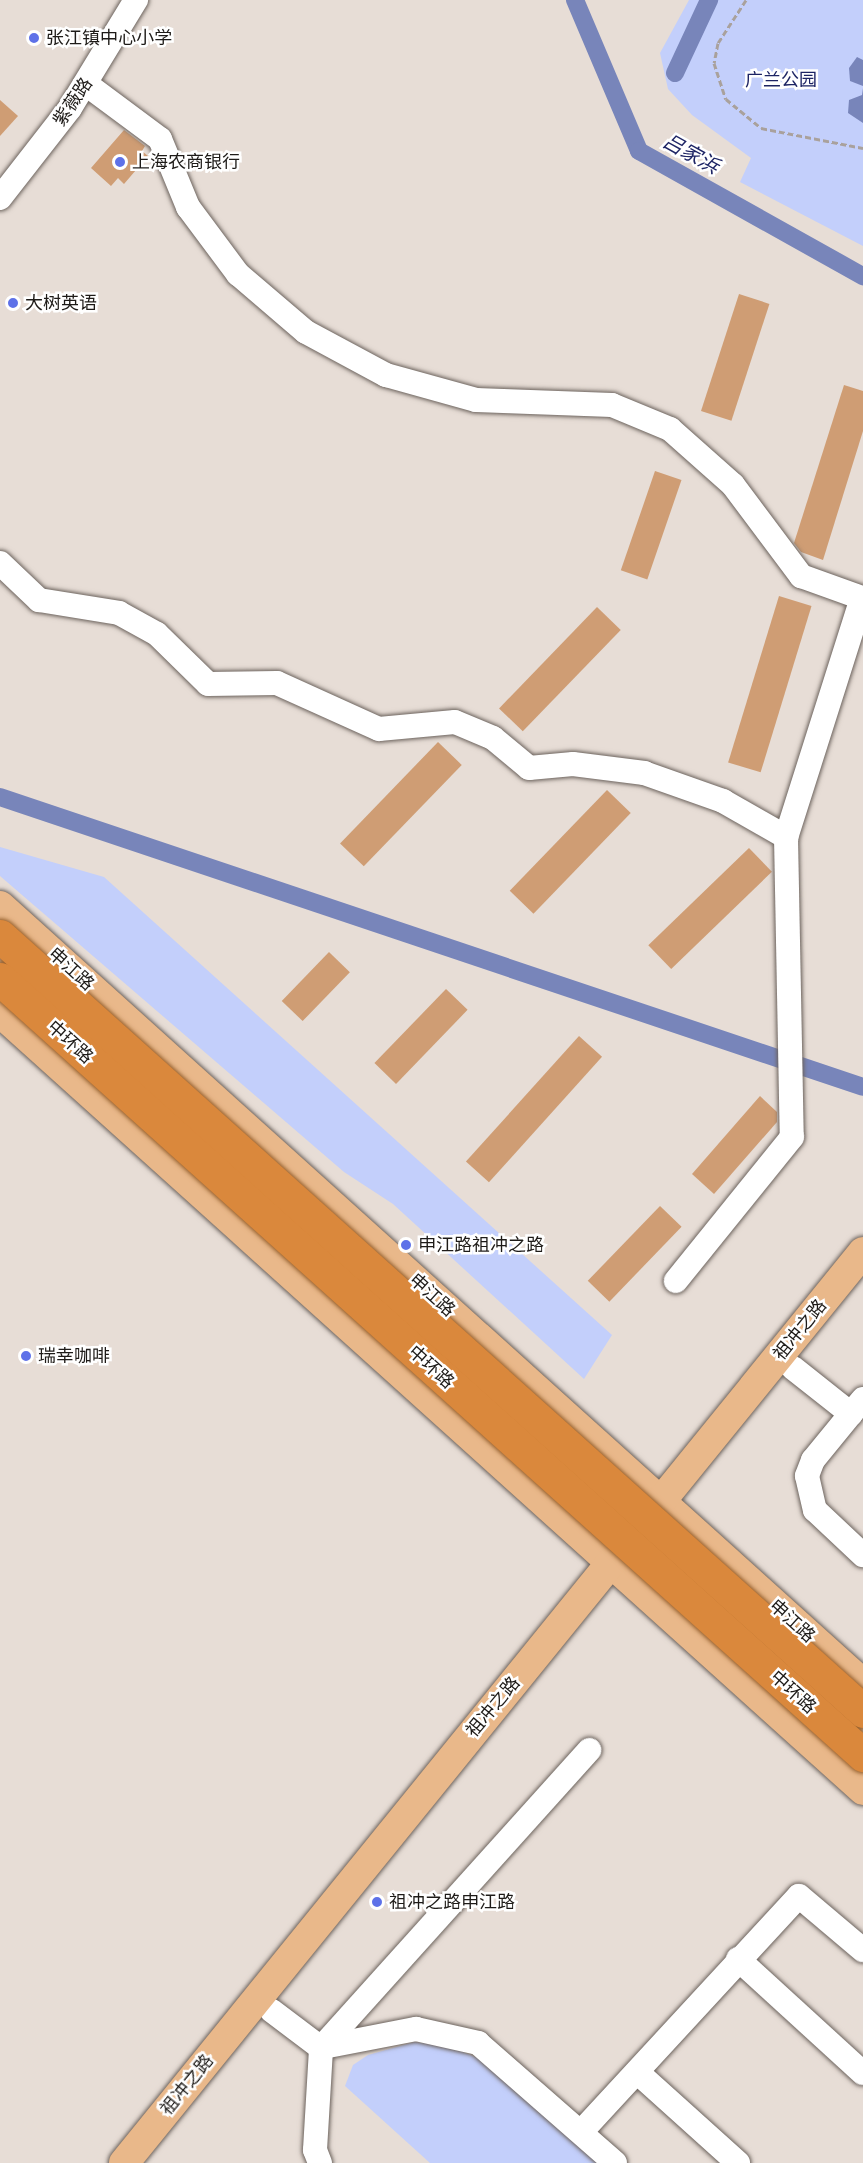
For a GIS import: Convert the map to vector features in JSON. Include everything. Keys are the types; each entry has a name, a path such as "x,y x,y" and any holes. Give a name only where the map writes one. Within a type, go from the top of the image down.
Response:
{"highway":[{"name":"中环路","path":"0,936 863,1711"},
{"name":"中环路","path":"0,979 863,1755"}],"main road":[{"name":"申江路","path":"0,906 863,1684"},
{"path":"0,1012 617,1571 863,1790"},
{"name":"祖冲之路","path":"669,1509 863,1251"},
{"name":"祖冲之路","path":"124,2163 617,1571 793,1368 863,1281"},
{"name":"祖冲之路","path":"148,2163 272,2011 617,1571"}],"street":[{"name":"紫薇路","path":"0,198 86,84 136,0"},
{"path":"86,84 160,139 188,207 238,274 306,332 386,375 476,400 612,405 670,429 733,485 801,576 862,598 786,837 794,1022 792,1137 676,1281"},
{"path":"0,563 39,600 119,613 157,634 208,684 277,683 379,729 455,722 493,738 529,768 573,764 644,773 723,801 786,837"},
{"path":"793,1368 857,1406 813,1460 808,1491 815,1510 863,1555"},
{"path":"320,2163 315,2150 321,2048 589,1750"},
{"path":"581,2132 738,1959 799,1896 863,1950"},
{"path":"738,1959 863,2073"},
{"path":"272,2011 321,2048 416,2029 458,2036 501,2061 615,2163"},
{"path":"637,2072 738,2163"}],"path":[{"path":"746,0 718,43 714,63 726,99 761,128 863,148"}],"green space":[{"name":"广兰公园","path":"689,0 863,0 863,246 740,182 751,158 692,115 668,89 660,53"},
{"path":"0,847 104,877 612,1335 584,1379 393,1204 344,1172 0,876"},
{"path":"414,2042 446,2045 480,2059 597,2163 430,2163 345,2086 353,2065 368,2055"}],"shaded area":[{"path":"857,57 863,60 863,86 850,81 849,68"},
{"path":"863,88 863,123 848,113 849,100 862,95"}],"building":[{"path":"0,100 18,116 0,136"},
{"name":"上海农商银行","path":"124,130 145,146 142,151 148,156 124,184 118,178 111,186 91,168"},
{"path":"739,294 769,304 731,421 701,411"},
{"path":"844,385 863,391 863,431 823,560 801,552 794,543"},
{"path":"655,471 681,480 647,579 621,570"},
{"path":"779,596 812,606 761,772 728,762"},
{"path":"597,607 621,630 523,731 499,708"},
{"path":"438,742 462,765 364,866 340,843"},
{"path":"607,790 631,813 533,914 510,891"},
{"path":"749,848 772,872 671,969 648,945"},
{"path":"329,952 350,972 303,1021 282,1001"},
{"path":"446,989 468,1010 396,1084 374,1063"},
{"path":"579,1036 602,1057 489,1182 466,1162"},
{"path":"760,1096 777,1112 777,1122 714,1194 692,1174"},
{"path":"660,1206 682,1227 609,1302 588,1281"}],"waterway":[{"name":"吕家浜","path":"575,0 639,151 863,276"},
{"path":"675,73 709,0"},
{"path":"0,797 863,1087"}],"place":[{"name":"张江镇中心小学","path":"34,38"},
{"name":"上海农商银行","path":"120,162"},
{"name":"大树英语","path":"13,303"},
{"name":"申江路祖冲之路","path":"406,1245"},
{"name":"瑞幸咖啡","path":"26,1356"},
{"name":"祖冲之路申江路","path":"377,1902"}]}
